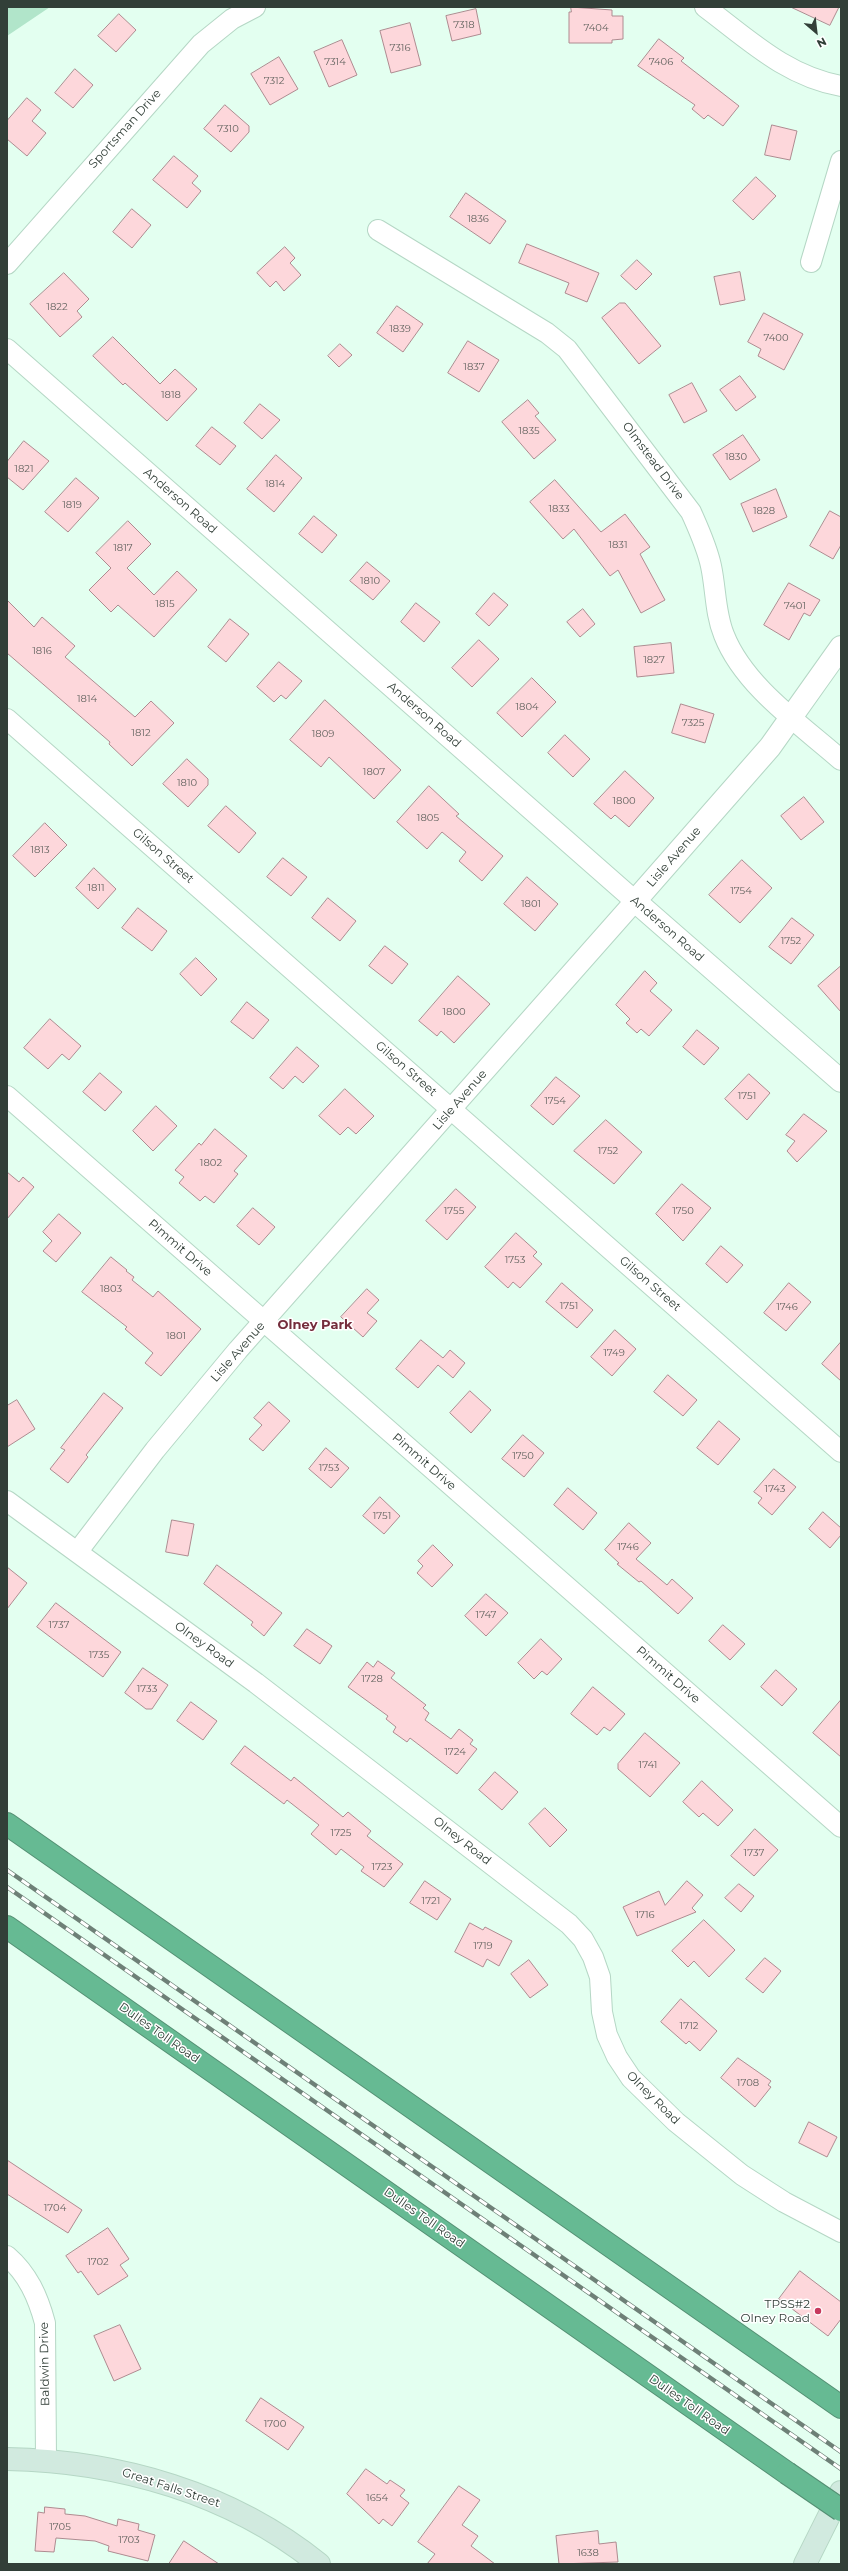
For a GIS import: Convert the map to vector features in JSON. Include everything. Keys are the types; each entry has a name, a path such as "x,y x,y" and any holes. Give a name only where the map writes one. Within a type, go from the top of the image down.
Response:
{"highway":[{"path":"7,1824 833,2401"},
{"name":"Dulles Toll Road","path":"7,1927 841,2510"}],"main road":[{"name":"Great Falls Street","path":"7,2459 46,2460 87,2465 135,2474 220,2503 267,2528 319,2564"},
{"path":"805,2564 841,2492"}],"street":[{"path":"705,7 778,62 802,76 841,86"},
{"name":"Sportsman Drive","path":"7,264 201,44 232,19 251,8"},
{"path":"811,262 841,161"},
{"name":"Olmstead Drive","path":"378,230 547,333 567,349 691,512 702,537 711,566 717,611 724,634 734,656 749,677 841,760"},
{"name":"Anderson Road","path":"7,349 841,1081"},
{"name":"Lisle Avenue","path":"78,1551 155,1450 264,1322 770,748 841,647"},
{"name":"Gilson Street","path":"7,719 841,1452"},
{"name":"Pimmit Drive","path":"7,1096 841,1827"},
{"name":"Olney Road","path":"7,1501 78,1551 256,1683 569,1924 583,1939 593,1957 600,1977 602,2012 607,2035 617,2057 631,2078 676,2122 742,2175 784,2202 841,2232"},
{"name":"Baldwin Drive","path":"7,2256 29,2281 40,2302 45,2323 46,2460"}],"green space":[{"path":"7,7 50,7 7,36"}],"building":[{"path":"571,7 612,10 612,16 623,16 623,39 612,40 612,43 569,43 569,12 571,12"},
{"path":"791,7 839,7 830,25"},
{"path":"476,9 481,34 452,41 446,16"},
{"path":"119,14 136,30 116,52 98,36"},
{"path":"410,23 421,65 391,73 380,31"},
{"path":"659,39 684,58 681,61 739,106 723,126 708,115 704,119 692,109 695,105 638,66"},
{"path":"342,40 357,75 329,87 314,52"},
{"path":"279,57 298,89 270,105 251,74"},
{"path":"75,69 93,85 73,108 55,93"},
{"path":"27,98 41,110 32,121 46,133 27,156 7,139 7,121"},
{"path":"225,105 249,126 249,132 231,152 204,129"},
{"path":"772,125 797,131 790,160 765,155"},
{"path":"174,156 198,176 192,183 201,191 187,208 153,180"},
{"path":"756,177 776,196 753,220 733,201"},
{"path":"466,193 506,221 490,244 450,217"},
{"path":"132,209 151,225 132,248 113,232"},
{"path":"527,244 599,273 587,302 565,293 569,283 519,263"},
{"path":"285,247 295,258 290,263 301,275 284,291 276,281 270,287 257,273"},
{"path":"637,260 652,274 636,290 621,276"},
{"path":"740,272 745,300 720,305 714,277"},
{"path":"64,273 89,299 77,311 82,317 60,337 30,304"},
{"path":"620,303 625,303 661,346 639,364 602,318"},
{"path":"397,306 423,324 403,352 377,333"},
{"path":"764,313 803,334 784,370 758,356 761,349 748,342"},
{"path":"113,337 160,384 175,369 197,389 167,421 125,383 123,385 93,356"},
{"path":"468,341 499,360 479,392 448,373"},
{"path":"340,344 352,355 339,367 328,356"},
{"path":"740,376 756,397 736,411 720,390"},
{"path":"692,383 707,411 684,423 669,395"},
{"path":"528,400 539,413 535,416 556,440 534,459 502,422"},
{"path":"260,404 280,420 262,439 244,423"},
{"path":"212,427 236,446 220,465 196,446"},
{"path":"743,435 760,460 730,480 713,455"},
{"path":"24,441 49,461 23,490 7,477 7,462"},
{"path":"276,455 302,478 274,512 247,489"},
{"path":"76,478 99,498 68,532 45,512"},
{"path":"555,480 601,532 625,514 650,547 640,554 665,600 641,613 618,570 610,576 574,529 563,539 530,502"},
{"path":"776,489 787,517 753,532 741,504"},
{"path":"830,511 841,517 841,545 833,559 810,546"},
{"path":"314,516 337,535 322,553 299,534"},
{"path":"128,521 151,544 127,568 154,595 177,571 197,590 154,637 118,605 111,612 89,590 111,568 96,553"},
{"path":"367,562 390,581 373,600 350,581"},
{"path":"789,583 820,600 810,616 804,613 789,640 764,625"},
{"path":"494,593 508,605 489,626 476,614"},
{"path":"7,600 34,627 42,617 75,646 65,657 135,717 151,701 174,723 132,766 109,744 110,742 7,653"},
{"path":"416,603 440,622 424,642 401,622"},
{"path":"583,609 595,624 580,637 567,622"},
{"path":"230,619 249,634 226,662 208,647"},
{"path":"479,640 499,659 472,687 452,668"},
{"path":"671,643 674,673 637,677 634,647"},
{"path":"279,662 302,681 286,699 281,695 274,702 257,687"},
{"path":"532,678 556,702 522,737 497,713"},
{"path":"325,700 401,770 374,799 329,757 321,767 290,740"},
{"path":"681,704 714,714 705,743 672,733"},
{"path":"565,735 590,759 573,777 548,753"},
{"path":"187,759 208,779 208,785 188,807 163,784"},
{"path":"625,771 654,798 629,827 615,815 611,819 594,804"},
{"path":"429,786 459,814 456,816 503,856 482,881 459,861 466,852 442,832 427,849 397,822"},
{"path":"804,797 824,822 801,840 781,816"},
{"path":"226,806 256,833 239,853 208,826"},
{"path":"45,823 67,845 35,877 13,856"},
{"path":"283,858 307,877 291,896 267,877"},
{"path":"742,860 772,888 740,923 709,895"},
{"path":"94,868 116,889 98,909 76,888"},
{"path":"527,877 558,904 535,931 504,904"},
{"path":"328,898 356,921 340,941 312,918"},
{"path":"138,908 167,931 152,951 122,928"},
{"path":"792,918 814,935 791,964 769,947"},
{"path":"385,946 408,964 392,984 369,966"},
{"path":"196,958 217,979 201,996 180,974"},
{"path":"841,966 841,1012 818,986"},
{"path":"645,971 657,983 650,991 672,1010 649,1036 641,1029 637,1033 626,1023 630,1019 616,1005"},
{"path":"458,976 490,1004 454,1043 441,1031 437,1036 419,1021"},
{"path":"247,1002 269,1020 253,1039 231,1022"},
{"path":"50,1019 81,1046 69,1060 62,1054 48,1069 24,1048"},
{"path":"697,1030 719,1048 704,1065 683,1047"},
{"path":"297,1047 319,1066 303,1083 295,1076 283,1089 270,1078"},
{"path":"100,1073 122,1092 105,1111 83,1092"},
{"path":"749,1074 770,1093 747,1120 725,1099"},
{"path":"556,1077 580,1096 553,1125 531,1106"},
{"path":"345,1089 374,1116 356,1134 348,1127 340,1135 319,1116"},
{"path":"156,1106 177,1126 153,1151 133,1131"},
{"path":"804,1114 827,1131 797,1162 787,1151 795,1141 786,1135"},
{"path":"606,1120 642,1152 614,1184 574,1151"},
{"path":"215,1129 247,1156 234,1171 238,1174 214,1203 205,1196 200,1201 179,1183 184,1177 175,1170 199,1143 201,1145"},
{"path":"7,1172 19,1182 23,1177 34,1187 7,1219"},
{"path":"682,1184 711,1208 683,1241 656,1214"},
{"path":"456,1189 476,1207 447,1240 426,1221"},
{"path":"253,1208 275,1227 259,1245 237,1226"},
{"path":"59,1214 81,1233 56,1262 43,1251 52,1241 43,1232"},
{"path":"516,1233 537,1252 533,1256 542,1264 520,1288 513,1282 508,1288 485,1267"},
{"path":"721,1246 743,1265 727,1283 706,1264"},
{"path":"111,1257 134,1277 132,1280 153,1297 158,1291 201,1329 161,1376 145,1363 153,1353 125,1329 127,1327 82,1292"},
{"path":"562,1283 593,1310 577,1328 546,1302"},
{"path":"789,1283 811,1302 786,1331 764,1313"},
{"path":"367,1289 379,1300 367,1313 377,1321 363,1337 341,1317"},
{"path":"615,1330 636,1349 612,1376 591,1357"},
{"path":"421,1340 443,1358 450,1350 465,1363 453,1378 438,1365 418,1388 396,1369"},
{"path":"841,1342 841,1381 822,1364"},
{"path":"668,1375 697,1400 683,1416 654,1392"},
{"path":"470,1391 491,1410 471,1433 450,1413"},
{"path":"104,1393 123,1408 86,1455 88,1457 68,1483 50,1469 65,1450 61,1448"},
{"path":"17,1400 35,1429 7,1447 7,1406"},
{"path":"269,1402 290,1421 263,1451 249,1439 262,1425 254,1418"},
{"path":"719,1421 740,1439 718,1465 697,1448"},
{"path":"523,1435 544,1453 524,1477 502,1459"},
{"path":"326,1448 349,1468 331,1488 309,1469"},
{"path":"774,1469 796,1487 772,1515 758,1503 762,1498 754,1492"},
{"path":"568,1488 597,1513 583,1530 554,1505"},
{"path":"380,1497 400,1516 384,1534 363,1516"},
{"path":"823,1512 841,1528 841,1535 830,1548 809,1529"},
{"path":"172,1520 194,1524 188,1556 166,1552"},
{"path":"629,1523 651,1543 636,1559 667,1585 672,1579 693,1598 678,1614 641,1581 639,1582 617,1564 619,1563 605,1550"},
{"path":"433,1545 453,1565 432,1587 417,1573 423,1566 418,1561"},
{"path":"217,1565 282,1613 264,1636 251,1625 253,1622 204,1584"},
{"path":"7,1567 27,1583 7,1609"},
{"path":"486,1594 508,1613 486,1636 465,1616"},
{"path":"56,1603 121,1652 103,1677 37,1627"},
{"path":"723,1625 745,1644 730,1660 709,1641"},
{"path":"307,1629 332,1646 320,1664 294,1646"},
{"path":"541,1639 562,1659 547,1675 542,1671 534,1679 518,1663"},
{"path":"378,1661 395,1673 391,1678 426,1705 423,1708 429,1713 425,1720 451,1739 459,1729 473,1740 470,1744 477,1749 457,1774 410,1738 407,1742 393,1732 396,1727 386,1719 388,1716 348,1687 367,1662 373,1667"},
{"path":"143,1668 168,1685 152,1709 146,1709 125,1693"},
{"path":"776,1670 797,1689 782,1706 761,1687"},
{"path":"593,1687 625,1714 610,1731 604,1727 597,1735 571,1714"},
{"path":"841,1700 841,1757 813,1733"},
{"path":"191,1702 217,1721 203,1740 177,1721"},
{"path":"645,1733 680,1763 650,1797 618,1769 618,1764"},
{"path":"245,1746 291,1781 294,1777 343,1817 348,1812 371,1831 367,1836 403,1864 384,1887 361,1871 364,1867 341,1849 336,1855 311,1834 319,1825 287,1800 284,1804 231,1764"},
{"path":"495,1772 518,1792 502,1810 479,1790"},
{"path":"702,1781 733,1810 718,1826 703,1813 699,1817 683,1802"},
{"path":"545,1808 567,1830 550,1847 529,1824"},
{"path":"755,1829 778,1850 754,1876 731,1856"},
{"path":"425,1881 451,1899 437,1920 410,1903"},
{"path":"687,1881 703,1895 692,1908 696,1912 637,1936 623,1907 659,1891 665,1905"},
{"path":"739,1884 754,1896 741,1912 725,1898"},
{"path":"704,1920 735,1950 709,1977 694,1961 688,1967 672,1951"},
{"path":"470,1923 483,1930 485,1927 512,1941 499,1966 487,1959 483,1967 455,1952"},
{"path":"765,1958 781,1971 763,1993 746,1979"},
{"path":"529,1960 548,1985 530,1998 511,1974"},
{"path":"681,1999 717,2031 700,2051 689,2041 686,2044 661,2022"},
{"path":"738,2058 771,2081 768,2085 771,2087 755,2107 721,2078"},
{"path":"809,2122 837,2137 827,2157 799,2143"},
{"path":"7,2160 82,2210 68,2233 7,2194"},
{"path":"108,2228 129,2259 120,2265 128,2276 98,2295 81,2271 78,2273 66,2256"},
{"name":"TPSS#2 Olney Road","path":"800,2271 841,2302 841,2319 828,2336 779,2299"},
{"path":"120,2325 141,2369 114,2381 94,2336"},
{"path":"261,2398 304,2427 288,2450 246,2421"},
{"path":"366,2469 387,2484 390,2480 405,2490 400,2496 409,2503 392,2526 383,2519 379,2524 347,2494"},
{"path":"459,2486 480,2500 462,2525 478,2536 471,2546 495,2564 427,2564 435,2554 418,2542"},
{"path":"45,2507 65,2509 65,2514 85,2516 117,2526 118,2519 139,2524 138,2530 155,2535 148,2561 108,2551 109,2546 95,2541 56,2538 54,2552 35,2551 38,2512 44,2513"},
{"path":"598,2531 599,2544 616,2542 618,2562 559,2564 556,2536"},
{"path":"184,2541 219,2564 169,2564"}],"railway":[{"path":"7,1870 841,2452"},
{"path":"7,1887 841,2469"}],"place":[{"name":"TPSS#2 Olney Road","path":"818,2311"}],"district":[{"name":"Olney Park","path":"315,1325"}]}
